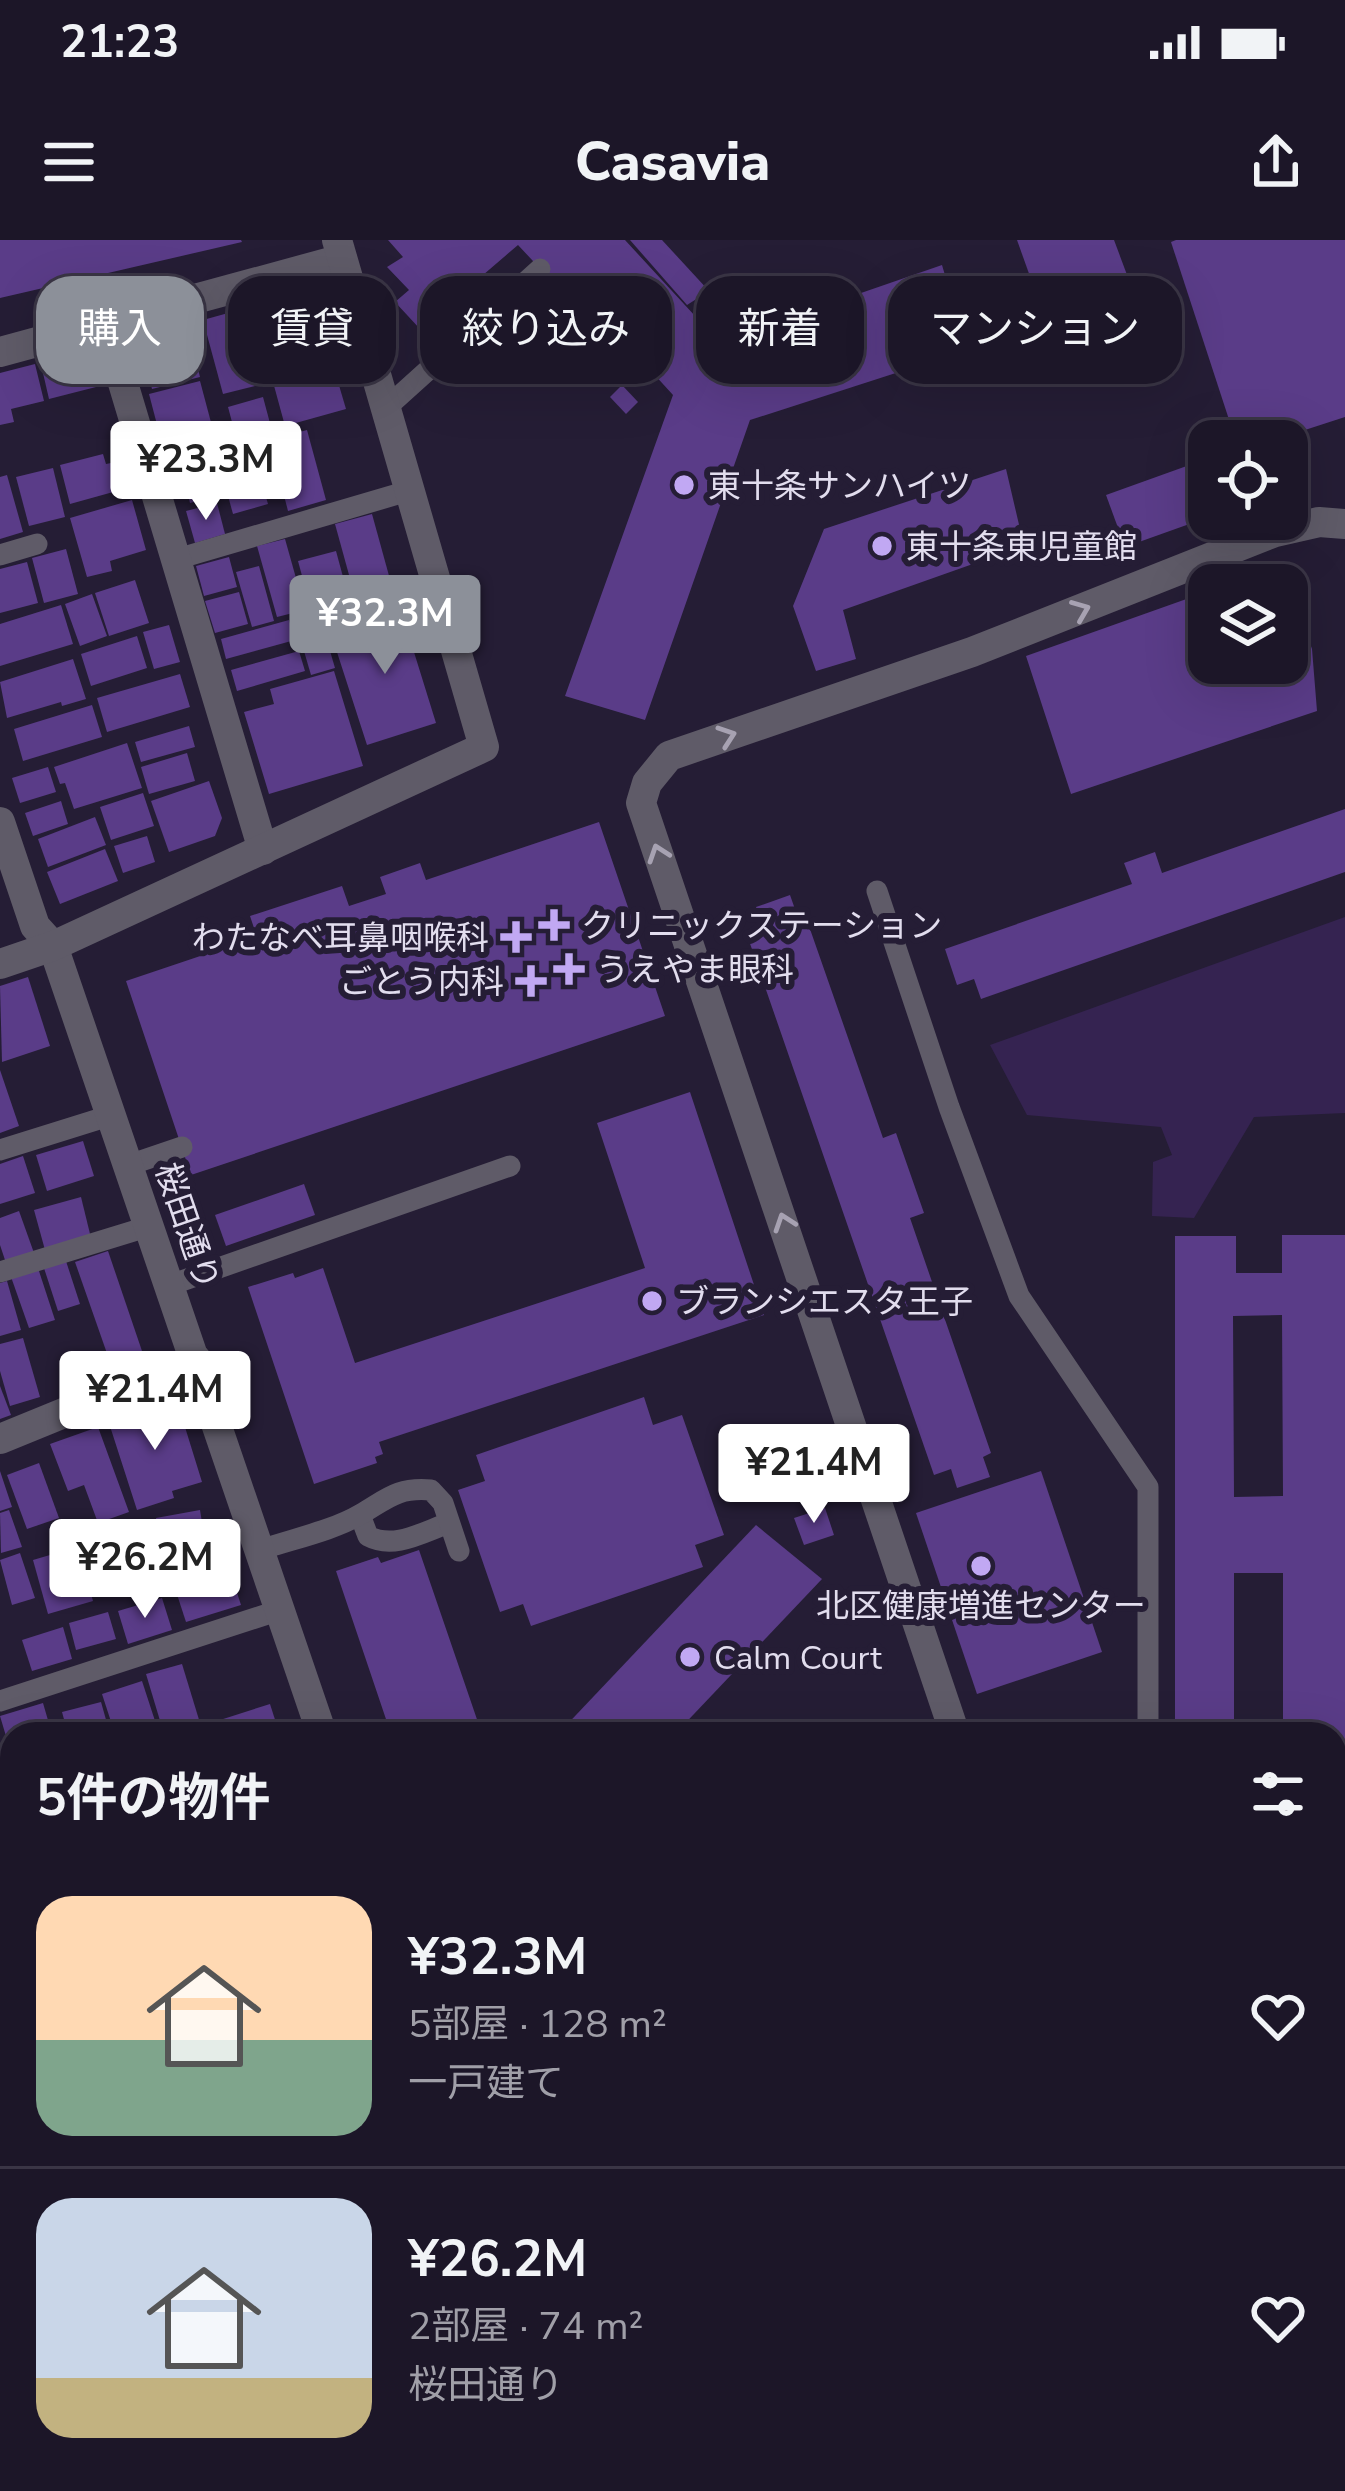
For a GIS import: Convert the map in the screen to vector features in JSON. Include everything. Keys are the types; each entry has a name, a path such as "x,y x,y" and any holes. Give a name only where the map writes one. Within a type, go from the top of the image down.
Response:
{"street":[{"path":"0,964 53,946 484,747 339,249 204,292"},
{"path":"0,352 36,342"},
{"path":"124,384 263,850"},
{"path":"951,1722 641,802 647,783 669,756 972,652 1275,532 1319,522 1345,524"},
{"name":"桜田通り","path":"0,822 35,926 53,946 112,1114 280,1610 312,1722"},
{"path":"0,1439 196,1359"}],"lane":[{"path":"386,408 540,269"},
{"path":"177,559 408,491"},
{"path":"0,555 37,544"},
{"path":"877,891 1019,1297 1148,1487 1148,1722"},
{"path":"0,1150 112,1114"},
{"path":"129,1165 182,1147"},
{"path":"170,1285 510,1166"},
{"path":"0,1272 150,1226"},
{"path":"260,1550 360,1515 379,1499 413,1489 431,1490 443,1504 459,1551"},
{"path":"360,1515 368,1536 381,1543 449,1523"},
{"path":"0,1701 280,1610"}],"shaded area":[{"path":"1345,917 1345,1113 1254,1117 1194,1218 1152,1216 1153,1162 1172,1155 1161,1127 1027,1115 990,1045"}],"building":[{"path":"0,240 242,242 95,276 36,276 36,290 0,298"},
{"name":"東十条サンハイツ","path":"388,240 625,240 658,276 547,276 518,245 482,276 420,276 420,329 396,303 409,290 387,267 403,257"},
{"path":"630,240 662,240 696,277 696,299 687,305 672,288 672,276 662,276"},
{"path":"1017,240 1114,240 1127,276 1030,276"},
{"path":"1345,240 1345,417 1308,429 1308,420 1229,420 1171,242"},
{"name":"東十条サンハイツ","path":"942,265 945,276 910,276"},
{"name":"東十条サンハイツ","path":"888,284 888,375 864,383 864,292"},
{"name":"東十条サンハイツ","path":"672,291 696,317 696,384 862,384 750,420 645,720 565,696 673,395 663,384 672,384"},
{"path":"228,313 228,384 259,385 223,394 204,320"},
{"path":"35,364 36,384 44,401 11,409 14,422 0,425 0,373"},
{"path":"46,384 95,384 96,387 49,399"},
{"path":"201,384 217,445 166,459 149,394"},
{"path":"274,384 339,384 346,409 285,426"},
{"path":"622,385 638,402 626,414 610,397"},
{"path":"263,397 271,427 236,437 228,407"},
{"path":"307,430 326,500 288,511 270,440"},
{"path":"251,446 268,504 233,514 217,456"},
{"path":"103,454 106,464 116,462 124,489 70,504 60,465"},
{"path":"209,464 217,496 190,503 182,472"},
{"path":"1188,466 1188,524 1125,547 1106,495"},
{"path":"53,468 65,517 29,526 16,477"},
{"path":"1006,469 1024,546 843,610 856,659 816,671 793,606 824,529"},
{"path":"7,475 23,532 0,539 0,477"},
{"path":"132,500 146,550 110,561 112,571 87,577 70,518"},
{"path":"217,503 225,534 195,543 186,511"},
{"path":"372,514 391,583 354,593 335,524"},
{"path":"285,539 305,610 277,617 257,546"},
{"path":"66,549 78,594 44,603 32,558"},
{"path":"336,551 349,599 311,609 298,561"},
{"path":"229,557 237,587 204,596 196,566"},
{"path":"27,562 38,603 0,613 0,569"},
{"path":"259,566 274,621 252,627 236,572"},
{"path":"135,580 149,623 109,636 95,593"},
{"path":"239,592 248,624 215,633 205,601"},
{"path":"92,594 107,636 80,646 65,604"},
{"path":"1188,598 1188,684 1308,684 1308,638 1317,711 1071,794 1026,656"},
{"path":"61,605 73,644 0,666 0,624"},
{"path":"400,607 436,723 367,745 336,649 349,645 343,626"},
{"path":"318,610 335,668 311,675 294,617"},
{"path":"289,620 295,640 226,659 221,639"},
{"path":"169,625 180,662 154,669 143,632"},
{"path":"137,636 147,668 91,686 81,654"},
{"path":"299,651 305,671 237,691 231,670"},
{"path":"73,659 86,699 7,718 0,682"},
{"path":"334,671 363,766 269,794 244,712 274,704 270,689"},
{"path":"180,674 190,707 107,732 97,698"},
{"path":"92,705 102,737 23,761 14,729"},
{"path":"189,726 195,747 141,762 135,742"},
{"path":"127,743 142,788 74,809 54,767"},
{"path":"187,753 195,781 149,794 141,767"},
{"path":"48,767 56,792 20,803 12,778"},
{"path":"209,781 222,818 215,836 169,852 151,801"},
{"path":"143,793 154,826 111,840 100,807"},
{"path":"61,801 68,824 33,836 25,813"},
{"path":"1345,809 1345,872 981,999 974,979 957,985 945,949 1132,884 1124,863 1155,852 1162,873"},
{"path":"95,817 106,845 48,867 38,839"},
{"path":"599,822 665,1016 191,1175 126,981 257,937 250,916 342,886 349,906 386,894 380,877 420,863 426,880"},
{"path":"147,836 155,862 123,873 114,846"},
{"path":"105,849 118,881 60,904 47,872"},
{"path":"790,895 796,912 803,909 883,1138 896,1133 924,1213 910,1218 991,1453 983,1457 990,1477 957,1488 951,1469 934,1475 746,932 762,926 756,907"},
{"path":"28,977 50,1046 2,1062 0,986"},
{"path":"0,1070 19,1126 0,1133"},
{"name":"ブランシエスタ王子","path":"690,1092 764,1315 379,1442 383,1454 375,1457 377,1463 314,1484 248,1287 323,1268 355,1363 645,1268 597,1123"},
{"path":"83,1141 94,1176 47,1191 36,1155"},
{"path":"23,1156 35,1193 0,1204 0,1164"},
{"path":"304,1184 315,1215 226,1246 215,1215"},
{"path":"81,1197 91,1238 45,1250 34,1210"},
{"path":"19,1211 34,1253 6,1263 0,1218"},
{"path":"1282,1235 1345,1235 1345,1722 1283,1722 1283,1573 1234,1573 1234,1722 1175,1722 1175,1236 1236,1236 1236,1273 1282,1273","holes":["1282,1315 1283,1496 1234,1497 1233,1316"]},
{"path":"108,1251 142,1351 110,1362 75,1262"},
{"path":"65,1258 80,1304 58,1311 43,1265"},
{"path":"37,1265 55,1320 29,1328 10,1274"},
{"path":"7,1281 21,1330 0,1336 0,1283"},
{"path":"23,1338 40,1397 10,1406 0,1371 0,1344"},
{"path":"0,1386 11,1415 0,1419"},
{"path":"644,1397 653,1425 682,1415 724,1535 695,1545 703,1567 531,1626 523,1604 500,1612 458,1490 485,1481 476,1455"},
{"path":"176,1398 202,1482 172,1491 174,1498 137,1510 108,1420"},
{"path":"98,1427 129,1512 98,1523 84,1485 68,1491 50,1444"},
{"path":"39,1463 59,1518 27,1529 7,1475"},
{"path":"0,1471 12,1507 0,1511"},
{"path":"1041,1471 1102,1652 977,1694 916,1513"},
{"path":"825,1508 834,1535 804,1545 794,1518"},
{"path":"9,1510 22,1547 1,1553 0,1513"},
{"path":"200,1510 206,1548 164,1557 156,1518"},
{"path":"144,1522 153,1568 92,1581 82,1534"},
{"name":"Calm Court","path":"756,1525 822,1579 686,1722 569,1722"},
{"path":"77,1547 93,1601 48,1614 33,1560"},
{"path":"419,1550 478,1722 387,1722 336,1571 378,1557 381,1563"},
{"path":"20,1553 35,1598 12,1605 0,1560"},
{"path":"225,1556 241,1605 186,1622 170,1573"},
{"path":"162,1598 172,1630 128,1644 118,1611"},
{"path":"108,1612 116,1639 76,1650 69,1623"},
{"path":"63,1627 72,1659 32,1671 22,1640"},
{"path":"182,1664 200,1722 160,1722 146,1674"},
{"path":"142,1681 155,1722 111,1722 102,1694"},
{"path":"101,1702 107,1722 65,1722 62,1712"},
{"path":"43,1703 49,1722 2,1722 0,1716"},
{"path":"270,1704 276,1722 214,1722"}],"place":[{"name":"東十条サンハイツ","path":"684,485"},
{"name":"東十条東児童館","path":"882,546"},
{"name":"クリニックステーション","path":"554,925"},
{"name":"わたなべ耳鼻咽喉科","path":"516,937"},
{"name":"うえやま眼科","path":"569,969"},
{"name":"ごとう内科","path":"531,981"},
{"name":"ブランシエスタ王子","path":"652,1301"},
{"name":"北区健康増進センター","path":"981,1566"},
{"name":"Calm Court","path":"690,1657"}]}
